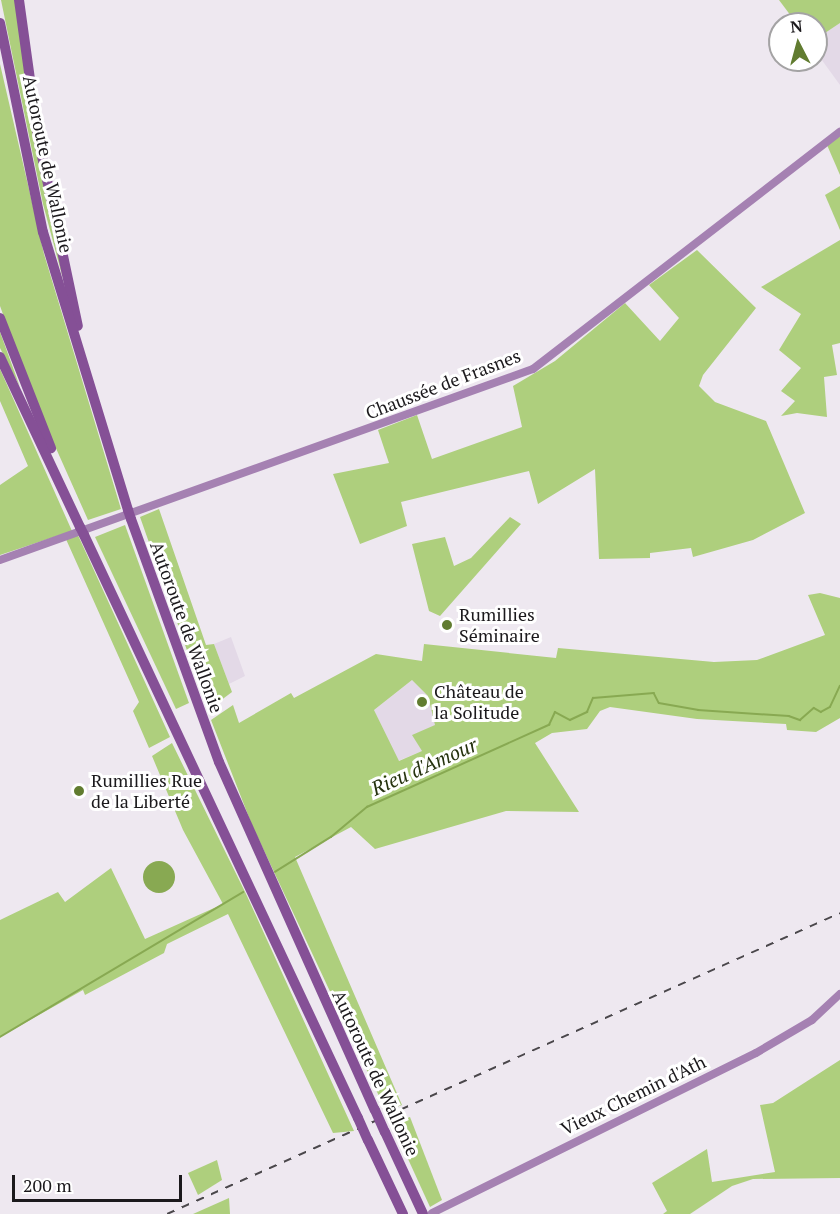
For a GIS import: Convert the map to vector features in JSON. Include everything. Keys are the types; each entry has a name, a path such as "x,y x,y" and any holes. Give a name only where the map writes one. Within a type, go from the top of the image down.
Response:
{"highway":[{"path":"19,0 38,136 82,359"},
{"name":"Autoroute de Wallonie","path":"0,23 43,232 130,514 219,762 385,1132 428,1214"},
{"path":"0,318 55,459 62,488"},
{"name":"Autoroute de Wallonie","path":"0,357 403,1214"}],"main road":[{"name":"Chaussée de Frasnes","path":"0,560 532,369 840,132"},
{"name":"Vieux Chemin d'Ath","path":"428,1214 756,1053 812,1020 840,994"}],"shaded area":[{"path":"1,0 15,0 63,279 43,204"},
{"path":"779,0 840,0 840,23 828,31 828,12 788,12"},
{"path":"840,23 840,85 828,68 828,31"},
{"path":"0,64 44,254 121,509 88,520 34,399 0,306"},
{"path":"840,136 840,175 827,145"},
{"path":"840,186 840,230 825,195"},
{"path":"840,240 840,343 832,345 837,375 824,377 827,417 797,413 781,416 795,401 781,391 801,368 779,350 801,314 761,287"},
{"path":"697,250 756,308 703,375 699,386 715,402 766,421 805,513 753,540 693,557 691,548 650,553 650,558 599,559 595,469 538,504 529,471 401,502 407,526 360,544 333,474 389,463 378,430 417,415 432,459 522,427 513,386 555,361 625,303 660,341 679,318 649,285"},
{"path":"0,332 20,387 0,348"},
{"path":"0,369 72,531 0,555 0,485 28,466 0,401"},
{"path":"159,509 206,645 214,644 232,692 208,710 140,517"},
{"path":"510,517 521,524 440,616 429,611 412,544 445,537 454,566 471,558"},
{"path":"125,525 189,703 176,709 95,537"},
{"path":"77,533 170,737 149,748 133,711 139,702 65,537"},
{"path":"820,593 840,598 840,718 816,732 787,730 786,724 697,719 610,707 600,711 587,729 552,733 535,743 579,812 506,811 375,849 351,827 295,857 402,1105 386,1111 252,825 211,720 233,705 239,723 291,693 294,698 376,654 422,661 424,644 556,658 558,648 714,662 757,660 825,635 808,595","holes":["412,680 428,696 435,725 412,735 422,751 399,761 374,710"]},
{"path":"231,637 245,676 229,684 214,644"},
{"path":"412,680 428,696 436,725 413,735 422,751 398,761 374,710"},
{"path":"172,743 247,896 354,1131 333,1133 228,914 167,944 164,953 85,995 83,990 0,1037 0,920 58,892 65,902 111,868 145,939 223,904 183,830 152,756"},
{"path":"159,861 170,866 175,877 170,888 159,893 148,888 143,877 148,866"},
{"path":"840,1060 840,1178 753,1179 732,1186 690,1214 663,1214 667,1211 652,1183 707,1149 712,1182 775,1172 760,1105 773,1103"},
{"path":"410,1117 442,1200 430,1207 392,1124"},
{"path":"217,1160 222,1180 198,1195 188,1173"},
{"path":"229,1198 230,1214 193,1214"}],"waterway":[{"name":"Rieu d'Amour","path":"275,872 331,837 367,807 549,725 555,712 570,720 587,712 593,698 654,693 659,703 698,710 789,716 800,720 814,708 821,712 830,707 840,686"},
{"name":"Rieu d'Amour","path":"0,1037 243,892"}],"railway":[{"path":"167,1214 840,913"}],"place":[{"name":"Rumillies Séminaire","path":"447,625"},
{"name":"Château de la Solitude","path":"422,702"},
{"name":"Rumillies Rue de la Liberté","path":"79,791"}]}
